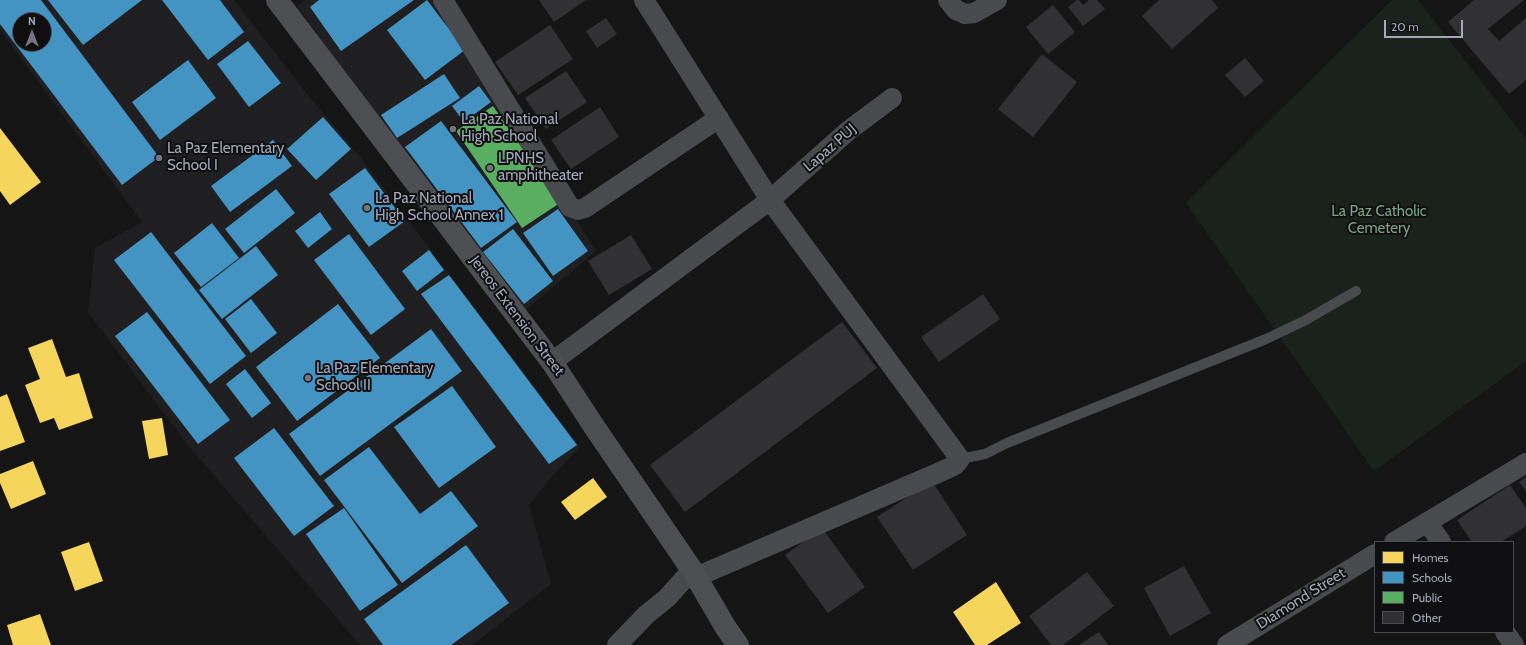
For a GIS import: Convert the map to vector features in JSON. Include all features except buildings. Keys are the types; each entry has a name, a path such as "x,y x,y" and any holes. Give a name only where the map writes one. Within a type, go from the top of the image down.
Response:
{"street":[{"name":"Jereos Extension Street","path":"279,0 552,362 694,574 738,645"},
{"path":"443,0 570,206 578,210 585,208 718,118"},
{"path":"617,645 647,614 694,574 947,469 955,465 960,459 770,200 644,0"},
{"path":"948,0 956,10 965,14 974,13 997,0"},
{"name":"Lapaz PUJ","path":"552,362 770,200 848,131 892,98"},
{"path":"1396,541 1526,463"},
{"path":"1427,522 1440,541"},
{"name":"Diamond Street","path":"1227,645 1374,555"},
{"path":"1506,633 1514,645"}],"lane":[{"path":"960,459 985,454 1007,443 1266,339 1304,321 1356,291"}],"shaded area":[{"name":"La Paz Elementary School II","path":"0,0 234,0 307,94 358,154 580,447 554,474 529,505 551,584 472,645 360,645 187,444 88,312 95,248 142,222 16,52 52,52 52,12 12,12 12,46 0,30"},
{"name":"La Paz National High School","path":"305,0 439,0 596,251 520,315 297,6"}],"green space":[{"name":"La Paz Catholic Cemetery","path":"1392,0 1418,0 1526,139 1526,361 1374,471 1186,203"}],"place":[{"name":"La Paz National High School","path":"453,129"},
{"name":"La Paz Elementary School I","path":"159,158"},
{"name":"LPNHS amphitheater","path":"490,168"},
{"name":"La Paz National High School Annex 1","path":"367,208"},
{"name":"La Paz Elementary School II","path":"308,378"}]}
